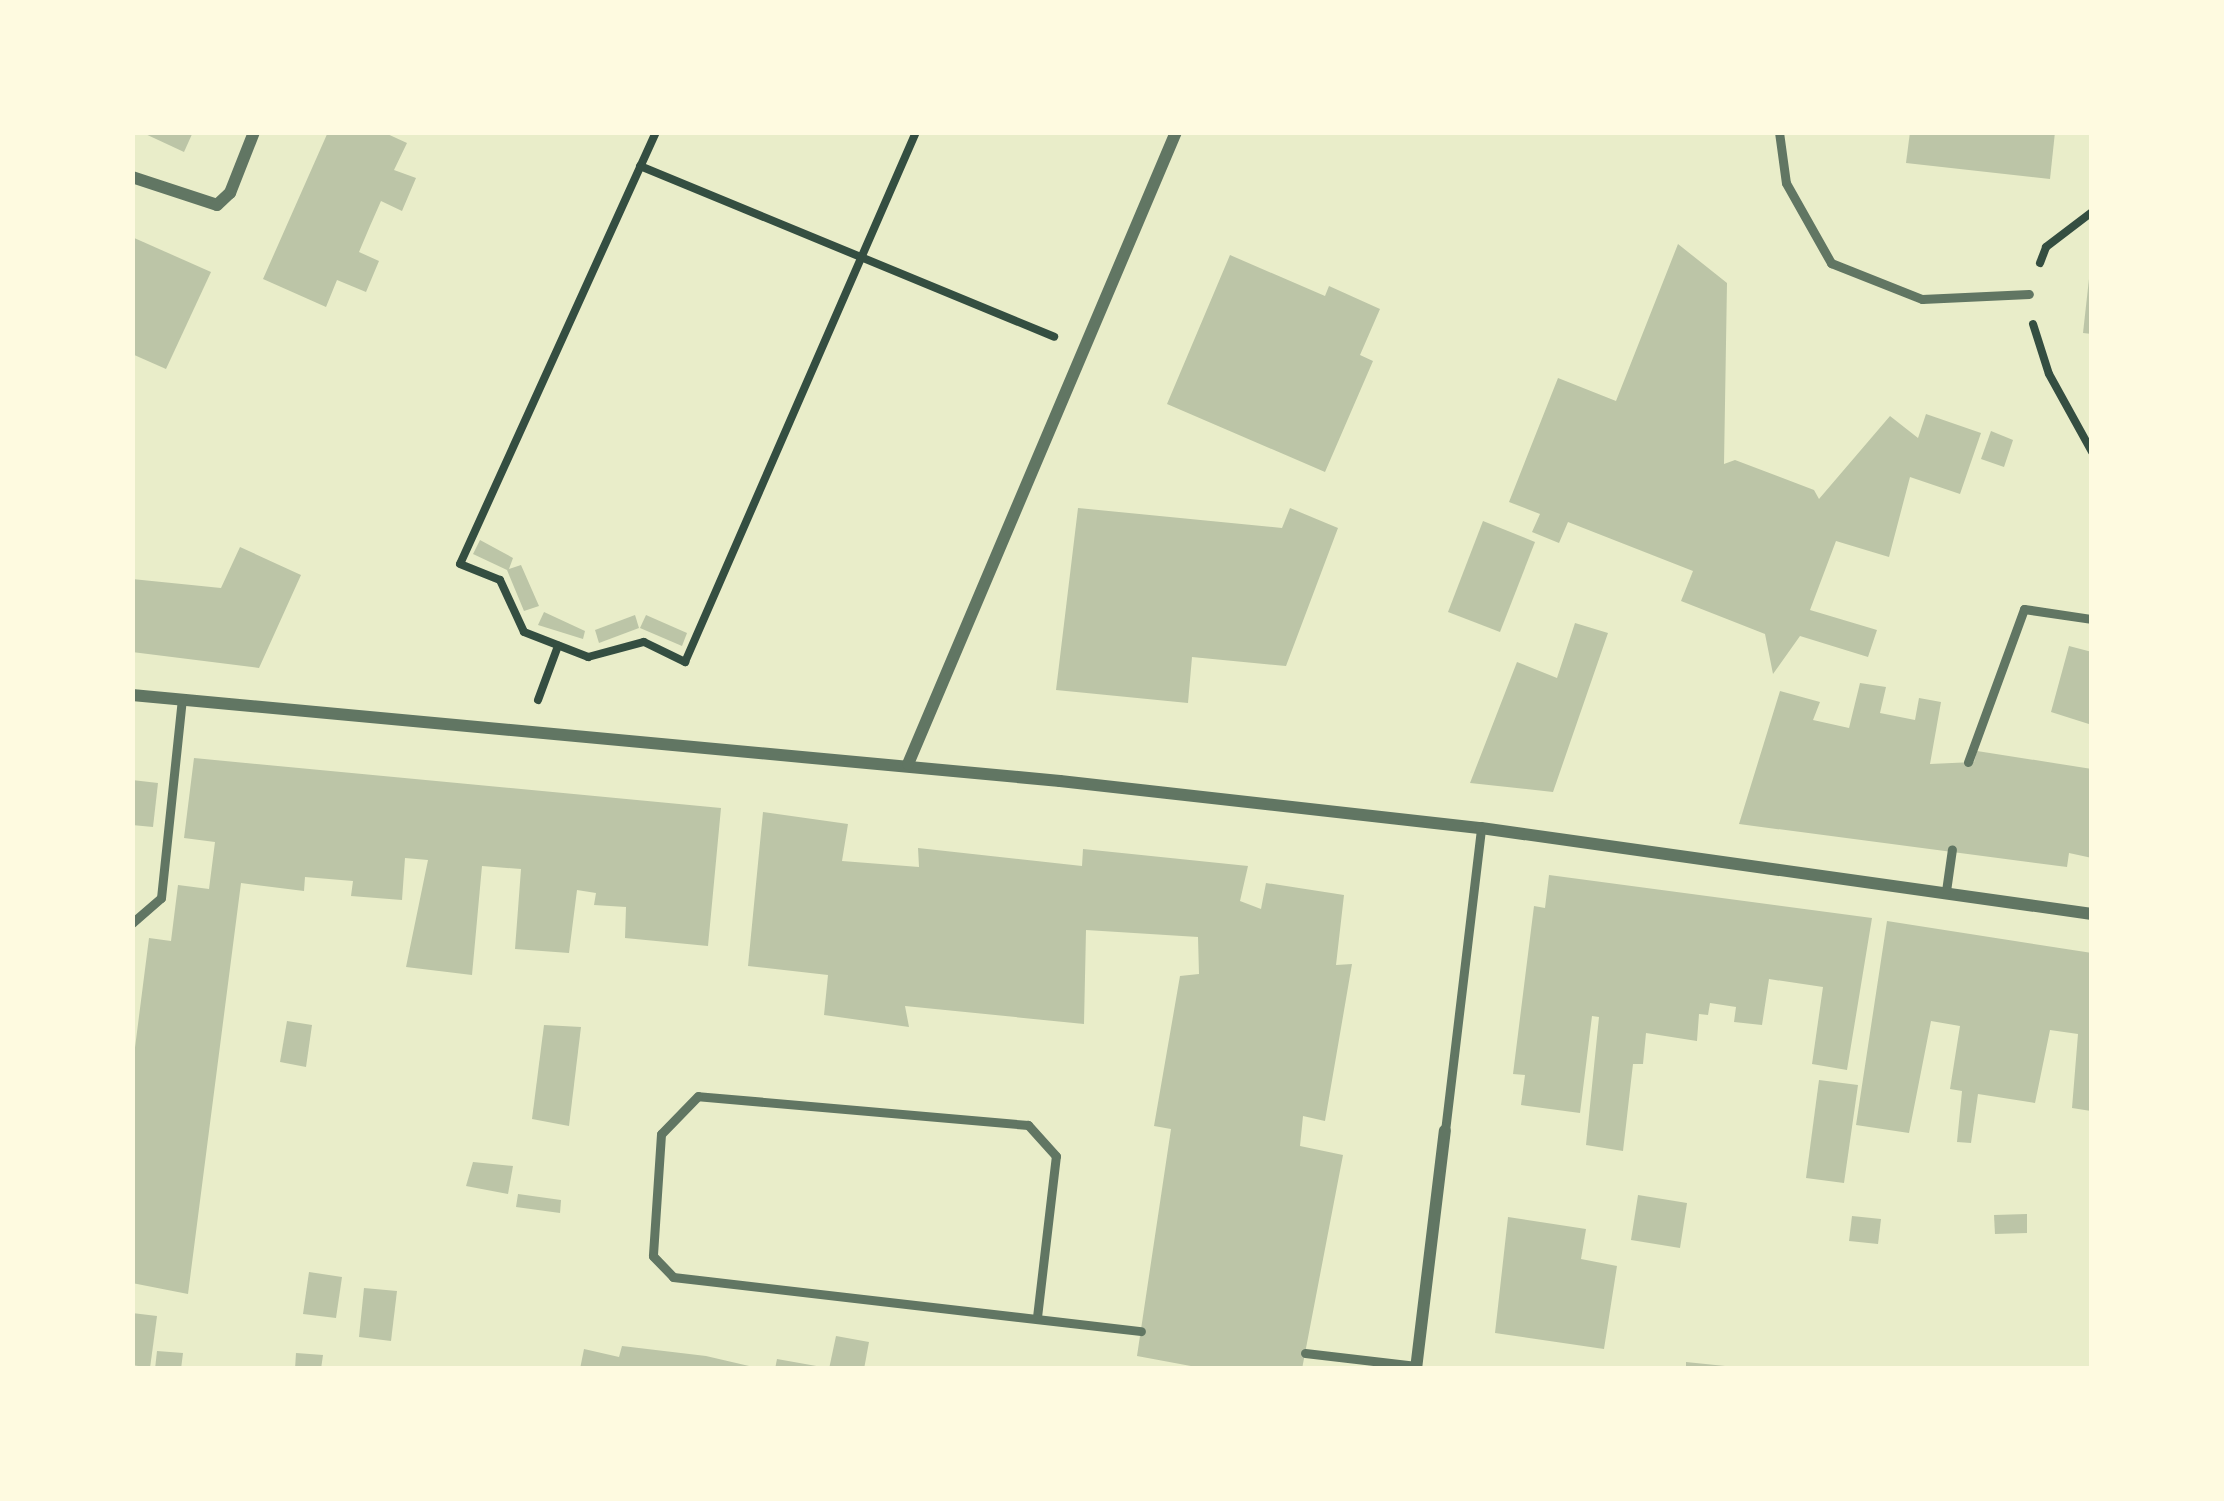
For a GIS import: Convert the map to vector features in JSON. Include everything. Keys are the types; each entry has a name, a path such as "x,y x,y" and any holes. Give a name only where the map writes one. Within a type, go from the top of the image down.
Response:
{"street":[{"path":"132,177 217,205 230,193 254,132"},
{"path":"908,764 1176,132"},
{"path":"132,695 908,764 1480,828 2092,914"},
{"path":"1416,1367 1445,1131"}],"lane":[{"path":"1779,132 1786,183 1831,263 1922,299 2029,294"},
{"path":"1968,762 2024,609 2092,619"},
{"path":"132,923 161,898 182,700"},
{"path":"1445,1131 1480,828"},
{"path":"1946,891 1952,849"},
{"path":"1037,1317 1056,1156 1028,1125 698,1096 661,1134 653,1256 673,1277 1141,1331"},
{"path":"1305,1353 1416,1367"}],"path":[{"path":"656,132 460,564 500,580 524,632 588,658 644,642 685,662 916,132"},
{"path":"640,166 1087,350"},
{"path":"2092,212 2046,247 2029,294 2037,344 2092,452"},
{"path":"539,693 559,646"}],"building":[{"path":"141,132 193,132 184,152"},
{"path":"328,132 383,132 407,143 394,170 416,178 402,211 381,201 370,226 359,252 379,261 366,292 337,280 326,307 263,279"},
{"path":"1910,132 2055,132 2050,179 1906,163"},
{"path":"132,237 211,272 166,369 132,354"},
{"path":"1678,244 1727,283 1724,464 1735,460 1814,490 1819,499 1890,416 1918,438 1926,414 1981,433 1960,494 1910,477 1889,557 1836,541 1810,610 1877,630 1868,657 1800,636 1773,674 1765,634 1681,601 1693,571 1568,522 1559,543 1532,532 1540,514 1509,502 1558,378 1616,401"},
{"path":"1230,255 1325,296 1329,286 1380,309 1360,355 1373,361 1325,472 1167,404"},
{"path":"2092,279 2092,334 2083,333"},
{"path":"1991,431 2013,440 2004,467 1981,459"},
{"path":"1078,508 1282,528 1290,508 1338,528 1286,666 1192,657 1188,703 1056,690"},
{"path":"1483,521 1535,542 1500,632 1448,612"},
{"path":"480,540 513,558 509,569 521,565 539,606 524,611 507,570 473,554"},
{"path":"240,547 301,575 259,668 132,652 132,579 221,588"},
{"path":"544,612 585,631 583,639 538,625"},
{"path":"635,615 639,628 599,643 595,630"},
{"path":"646,615 687,633 682,646 640,628"},
{"path":"1575,623 1608,633 1553,792 1470,783 1517,662 1557,678"},
{"path":"2069,646 2092,652 2092,725 2051,712"},
{"path":"1860,683 1886,687 1880,713 1915,720 1919,698 1941,702 1930,764 1974,762 1977,751 2092,769 2092,858 2069,853 2067,867 1739,824 1780,691 1820,702 1813,720 1849,728"},
{"path":"194,758 721,808 708,946 625,938 626,907 594,905 596,893 577,890 569,953 515,949 521,869 482,866 472,975 406,967 428,860 405,858 402,900 351,896 353,881 305,877 304,891 241,883 188,1294 132,1283 132,1071 149,938 171,941 178,885 209,889 215,842 184,838"},
{"path":"132,780 158,783 153,827 132,825"},
{"path":"763,812 848,824 842,861 919,867 918,848 1082,866 1083,849 1248,866 1240,901 1261,909 1266,883 1344,895 1336,965 1352,964 1325,1121 1303,1116 1300,1146 1343,1155 1302,1369 1207,1369 1137,1356 1171,1129 1154,1126 1180,976 1199,974 1198,937 1086,930 1084,1024 905,1006 909,1027 824,1015 828,975 748,966"},
{"path":"1549,875 1872,918 1847,1070 1812,1064 1823,987 1769,979 1762,1025 1734,1022 1736,1007 1710,1003 1708,1015 1699,1014 1697,1041 1646,1033 1643,1064 1633,1064 1623,1151 1586,1145 1599,1017 1592,1016 1580,1113 1521,1105 1525,1075 1513,1074 1534,906 1545,908"},
{"path":"1887,921 2092,953 2091,1111 2072,1108 2078,1034 2050,1030 2035,1103 1978,1094 1971,1143 1957,1142 1962,1091 1950,1089 1960,1026 1931,1021 1909,1133 1856,1125"},
{"path":"287,1021 312,1025 306,1067 280,1062"},
{"path":"544,1025 581,1027 569,1126 532,1119"},
{"path":"1819,1080 1858,1085 1844,1183 1806,1178"},
{"path":"473,1162 513,1166 508,1194 466,1186"},
{"path":"518,1194 561,1200 560,1213 516,1207"},
{"path":"1638,1195 1687,1203 1680,1248 1631,1240"},
{"path":"2027,1214 2027,1233 1995,1234 1994,1215"},
{"path":"1852,1216 1881,1219 1878,1244 1849,1241"},
{"path":"1508,1217 1586,1229 1581,1259 1617,1266 1604,1349 1495,1333"},
{"path":"309,1272 342,1277 336,1318 303,1314"},
{"path":"364,1288 397,1291 391,1341 359,1337"},
{"path":"132,1313 157,1316 150,1368 132,1365"},
{"path":"836,1336 869,1342 864,1369 829,1369"},
{"path":"622,1346 706,1356 762,1369 580,1369 584,1349 619,1357"},
{"path":"157,1351 183,1353 181,1369 155,1369"},
{"path":"296,1353 323,1355 321,1369 295,1369"},
{"path":"777,1359 822,1367 822,1369 775,1369"},
{"path":"1686,1362 1725,1366 1725,1369 1686,1369"}]}
